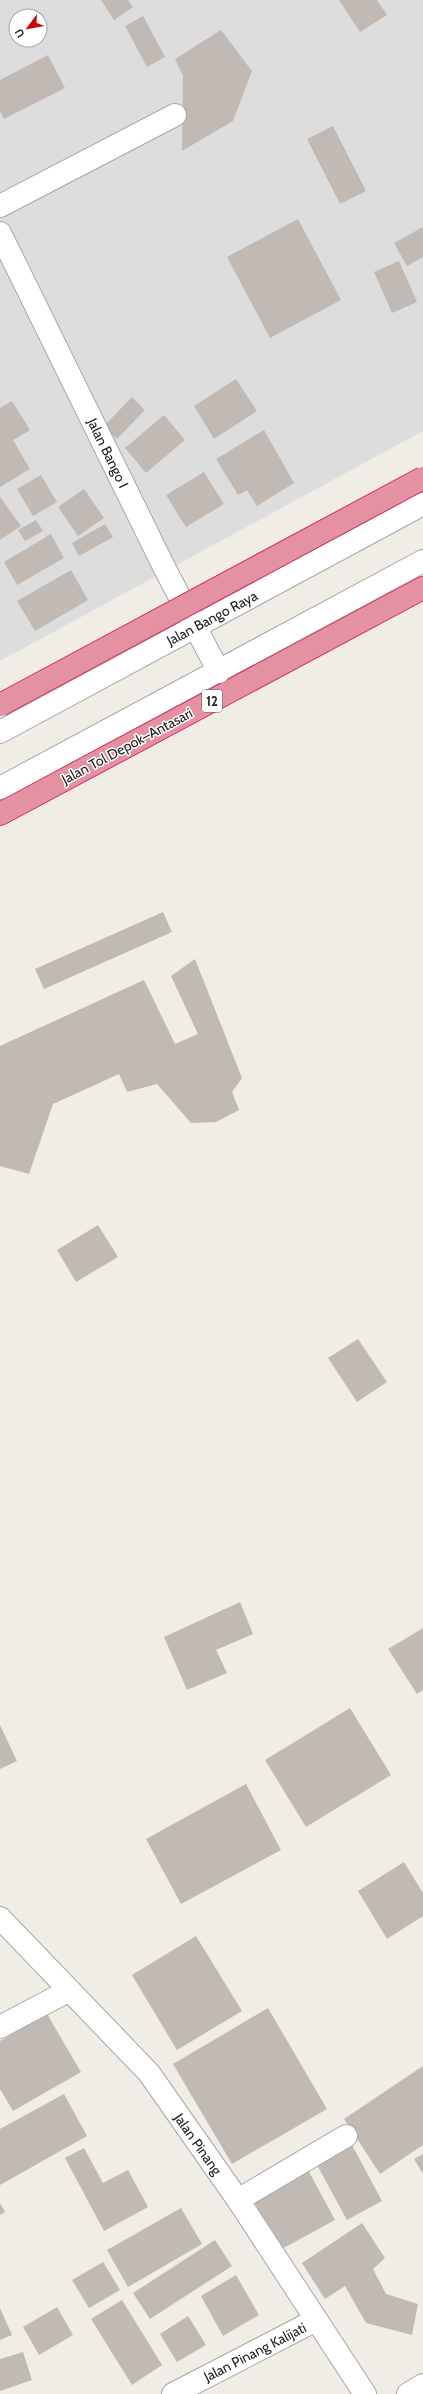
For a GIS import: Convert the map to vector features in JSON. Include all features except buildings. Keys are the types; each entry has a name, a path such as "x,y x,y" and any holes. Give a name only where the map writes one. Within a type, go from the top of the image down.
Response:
{"highway":[{"path":"0,705 423,478"},
{"name":"Jalan Tol Depok–Antasari","path":"0,814 423,588"}],"street":[{"path":"0,206 175,115"},
{"name":"Jalan Bango I","path":"0,233 195,628 219,672"},
{"name":"Jalan Bango Raya","path":"0,732 423,504"},
{"path":"0,788 219,672 423,561"},
{"name":"Jalan Pinang","path":"0,1918 68,1991 149,2073 238,2200 365,2394"},
{"path":"0,2026 68,1991"},
{"path":"238,2200 346,2136"},
{"name":"Jalan Pinang Kalijati","path":"172,2394 316,2320"},
{"path":"408,2394 423,2385"}],"shaded area":[{"path":"0,0 423,0 423,431 0,661"}]}
